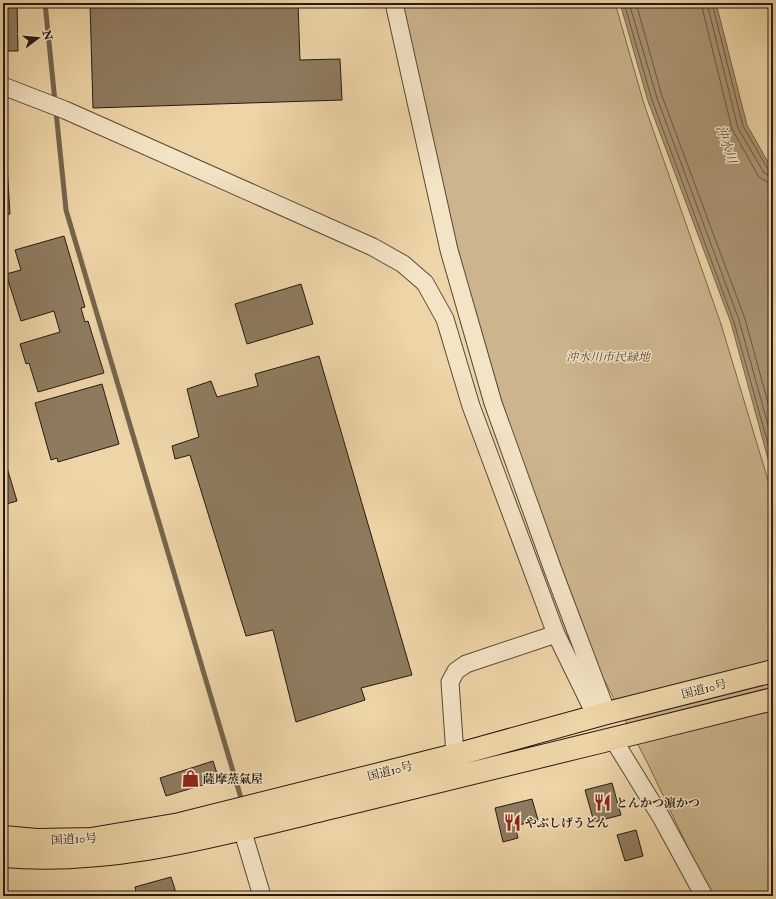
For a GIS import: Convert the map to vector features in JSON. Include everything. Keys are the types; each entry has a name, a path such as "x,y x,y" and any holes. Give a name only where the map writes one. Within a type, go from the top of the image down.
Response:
{"highway":[{"name":"国道10号","path":"3,837 37,840 91,839 180,824 455,755 609,713 773,671"},
{"name":"国道10号","path":"3,856 47,858 136,851 242,829 460,777 773,699"}],"street":[{"path":"394,3 449,250 493,403 553,570 609,713"},
{"path":"3,86 65,110 373,247 403,264 425,283 445,320 471,406 556,634 609,713"},
{"path":"460,777 455,755 450,682 456,671 466,664 556,634"},
{"path":"622,737 661,817 704,896"},
{"path":"242,829 262,896"}],"green space":[{"name":"沖水川市民緑地","path":"399,3 615,3 644,104 721,324 773,497 773,896 711,896 648,764 600,672 487,367 438,181"}],"water":[{"name":"沖水川","path":"620,3 716,3 747,125 773,171 773,477 731,323 648,101"}],"building":[{"path":"3,3 17,3 18,51 3,51"},
{"path":"90,3 298,3 300,60 340,59 342,100 93,108"},
{"path":"3,101 10,214 3,215"},
{"path":"64,236 85,307 81,308 85,322 88,321 104,373 38,392 29,363 26,364 20,344 60,332 54,311 21,321 6,274 21,270 15,250"},
{"path":"301,284 313,324 247,344 235,304"},
{"path":"319,356 412,675 361,688 365,700 296,722 273,630 246,636 190,455 175,459 172,446 199,437 187,389 211,381 217,397 258,386 255,374"},
{"path":"102,384 119,444 58,462 57,458 51,460 35,403"},
{"path":"3,461 5,461 17,501 3,505"},
{"name":"薩摩蒸氣屋","path":"213,761 219,780 166,796 160,778"},
{"name":"とんかつ濵かつ","path":"612,783 621,815 594,822 585,790"},
{"name":"やぶしげうどん","path":"532,799 538,820 515,826 518,838 503,842 495,808"},
{"path":"636,830 643,856 625,861 617,835"},
{"path":"171,877 177,896 137,896 135,887"},
{"path":"496,891 497,896 478,896"}],"waterway":[{"path":"45,3 66,210 241,798"}],"place":[{"name":"薩摩蒸氣屋","path":"190,779"},
{"name":"とんかつ濵かつ","path":"603,803"},
{"name":"やぶしげうどん","path":"512,823"}]}
